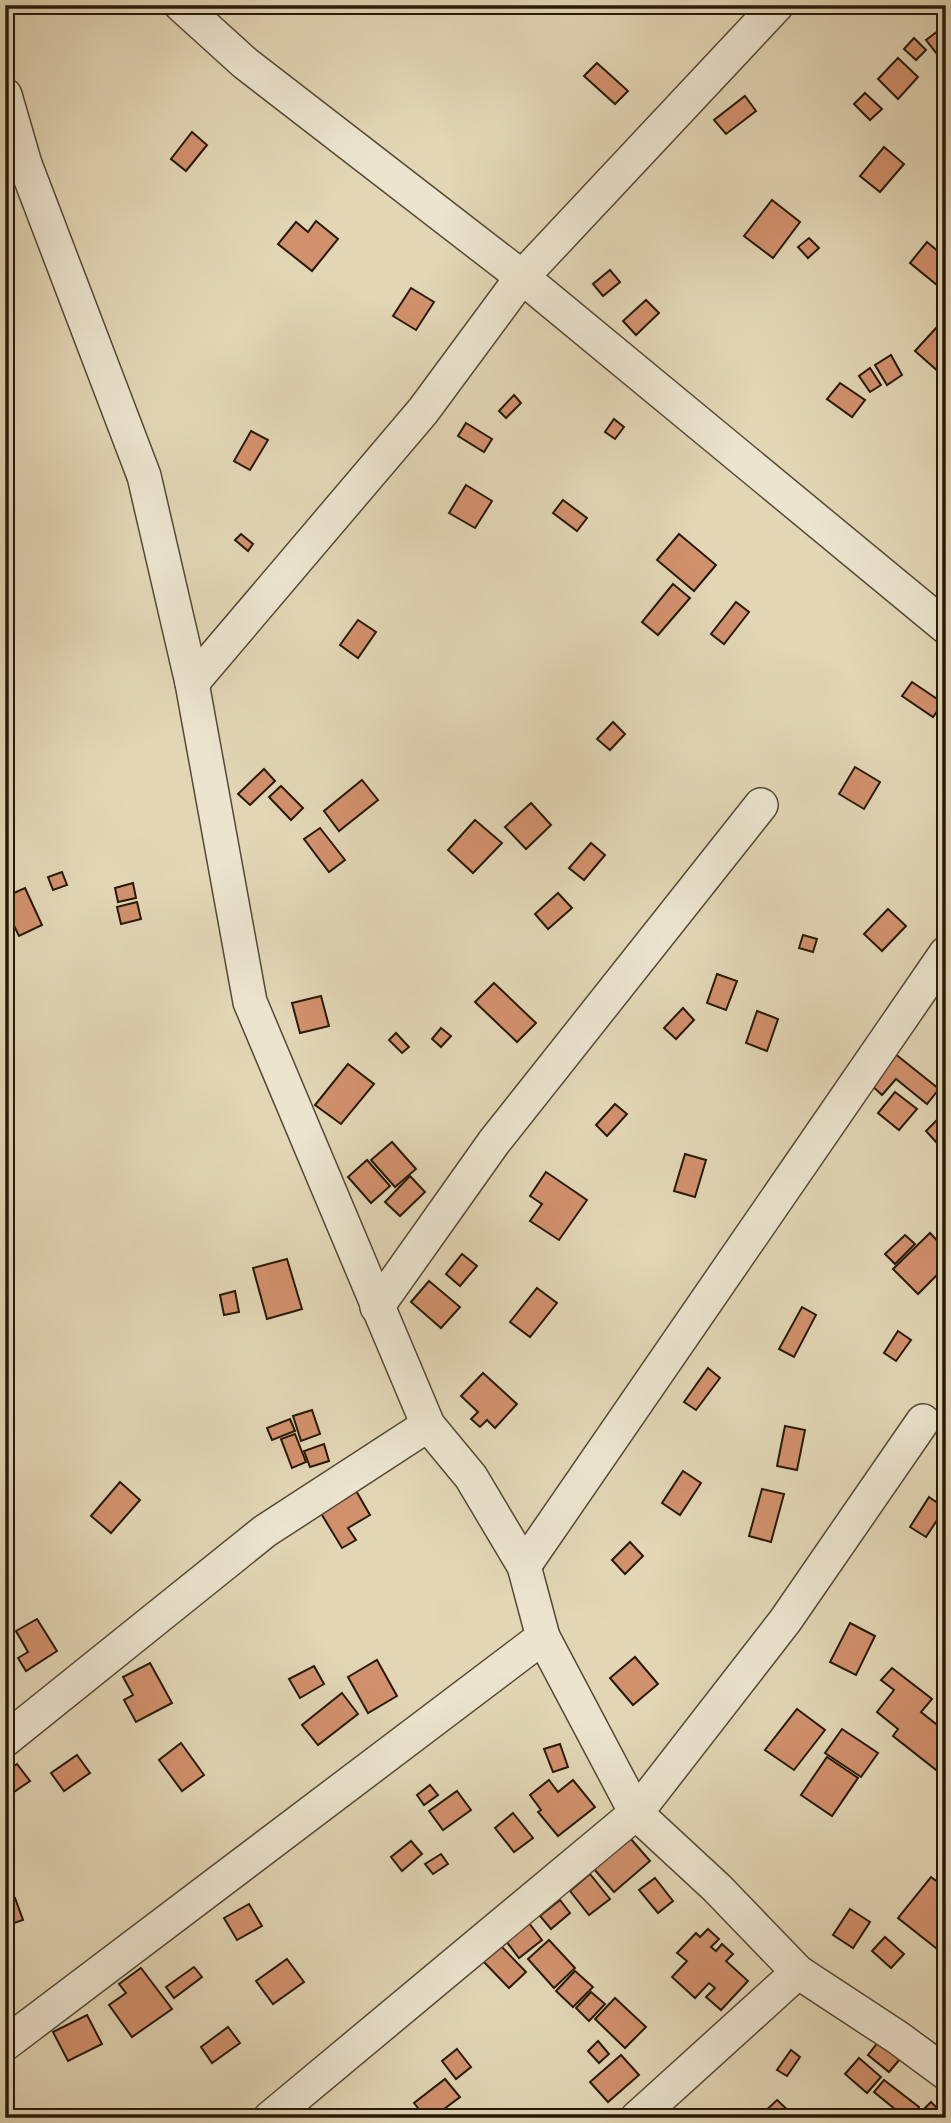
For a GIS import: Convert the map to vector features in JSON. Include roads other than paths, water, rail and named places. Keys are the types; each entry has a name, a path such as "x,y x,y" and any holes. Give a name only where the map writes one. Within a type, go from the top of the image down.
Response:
{"street":[{"path":"181,5 245,63 522,276 946,627"},
{"path":"192,683 423,411 522,276 777,5"},
{"path":"5,95 25,164 144,477 192,683 250,1002 428,1424 471,1477 524,1566 543,1637 636,1813 717,1888 799,1972 946,2073"},
{"path":"377,1307 494,1142 761,805"},
{"path":"524,1566 946,953"},
{"path":"270,2118 636,1813 785,1621 923,1421"},
{"path":"5,1740 265,1531 428,1424"},
{"path":"5,2045 543,1637"},
{"path":"637,2118 799,1972"}]}
